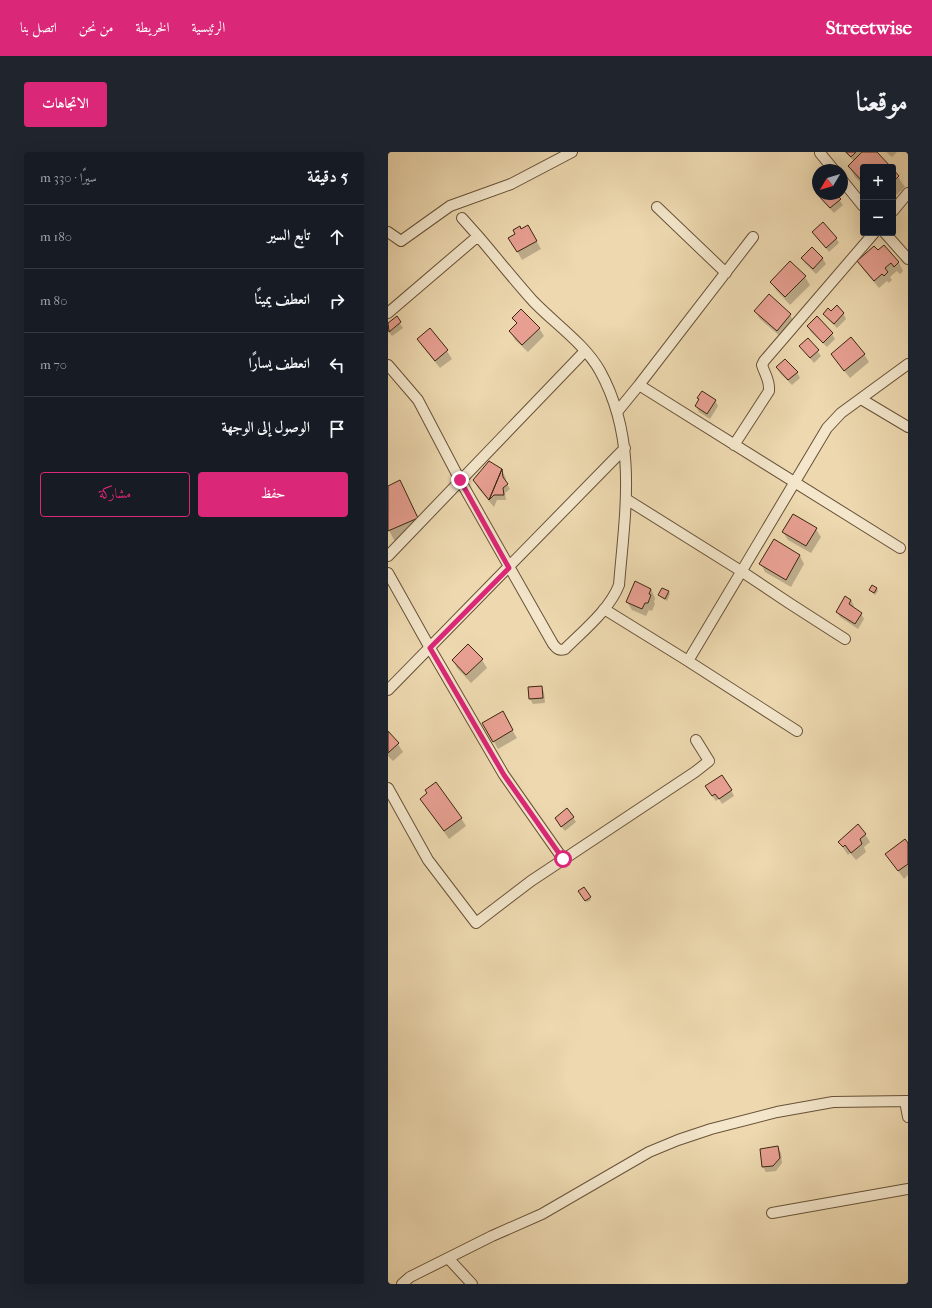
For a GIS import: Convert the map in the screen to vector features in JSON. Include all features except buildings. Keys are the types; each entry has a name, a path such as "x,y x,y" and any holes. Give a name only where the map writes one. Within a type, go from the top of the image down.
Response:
{"street":[{"path":"388,232 401,241 450,206 511,184 572,152"},
{"path":"820,153 829,164"},
{"path":"848,187 860,202"},
{"path":"896,207 908,193"},
{"path":"657,207 726,273"},
{"path":"388,365 418,400 460,480 556,649 565,649 604,609 616,594 619,585 626,499 625,448 617,412 599,370 585,351 533,300 462,218"},
{"path":"388,313 478,236"},
{"path":"734,445 770,391 770,384 762,365 764,361 871,236"},
{"path":"888,236 908,259"},
{"path":"617,412 754,237"},
{"path":"388,556 585,351"},
{"path":"688,661 827,428 841,413 908,364"},
{"path":"639,385 900,548"},
{"path":"861,398 908,427"},
{"path":"388,690 625,448"},
{"path":"626,499 741,571 789,604 845,639"},
{"path":"388,573 504,775 563,859"},
{"path":"604,609 688,661 797,732"},
{"path":"388,788 428,860 476,922 531,881 695,772 709,761 696,740"},
{"path":"402,1284 410,1277 492,1236 542,1214 648,1152 711,1129 777,1112 833,1102 906,1101 908,1117"},
{"path":"772,1213 908,1189"},
{"path":"448,1258 472,1284"}],"route":[{"path":"460,480 509,568 430,648 504,775 563,859"}]}
